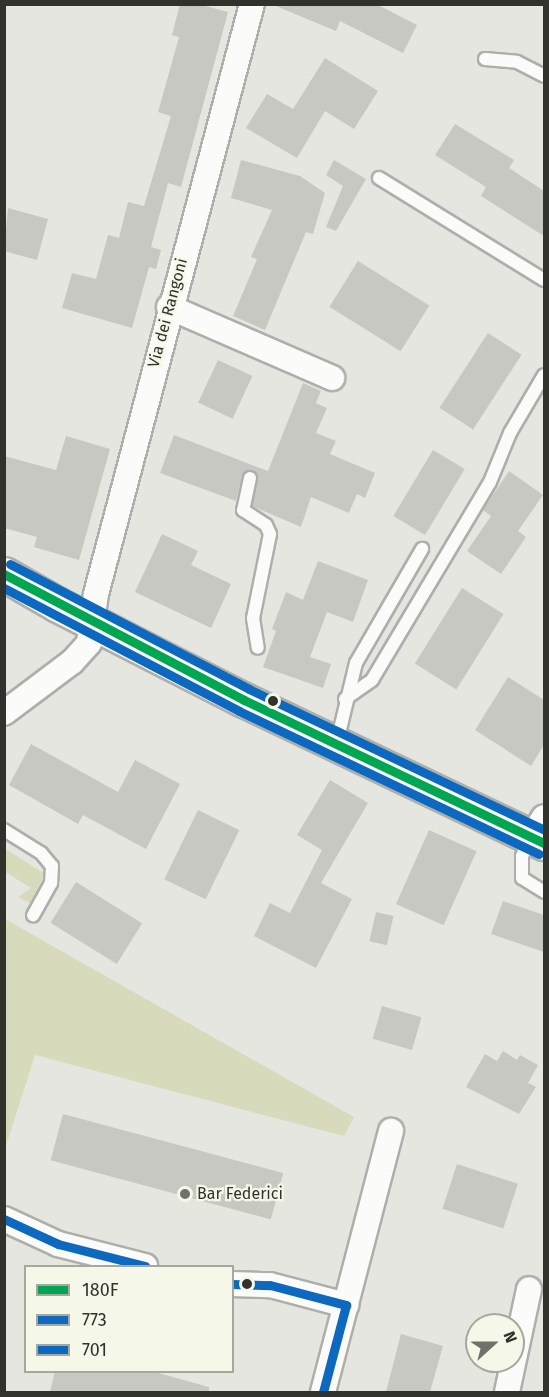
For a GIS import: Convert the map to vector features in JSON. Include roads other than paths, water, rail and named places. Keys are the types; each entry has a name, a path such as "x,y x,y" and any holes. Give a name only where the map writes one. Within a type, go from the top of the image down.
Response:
{"main road":[{"path":"4,574 93,624 336,744 540,832"}],"street":[{"name":"Via dei Rangoni","path":"4,712 84,652 93,624 96,594 169,307 252,4"},
{"path":"169,307 332,378"},
{"path":"323,1392 391,1131"},
{"path":"4,1219 58,1244 141,1265"},
{"path":"234,1284 270,1284 346,1305"},
{"path":"507,1392 529,1289"}],"lane":[{"path":"485,59 508,60 544,76"},
{"path":"379,178 544,280"},
{"path":"345,699 372,680 490,482 510,433 544,375"},
{"path":"250,478 243,510 266,525 270,534 253,618 258,648"},
{"path":"336,744 345,699 356,663 422,549"},
{"path":"4,830 41,853 52,866 51,883 33,915"},
{"path":"540,832 522,856 522,878 544,892"}],"place":[{"name":"Bar Federici","path":"185,1194"}]}
